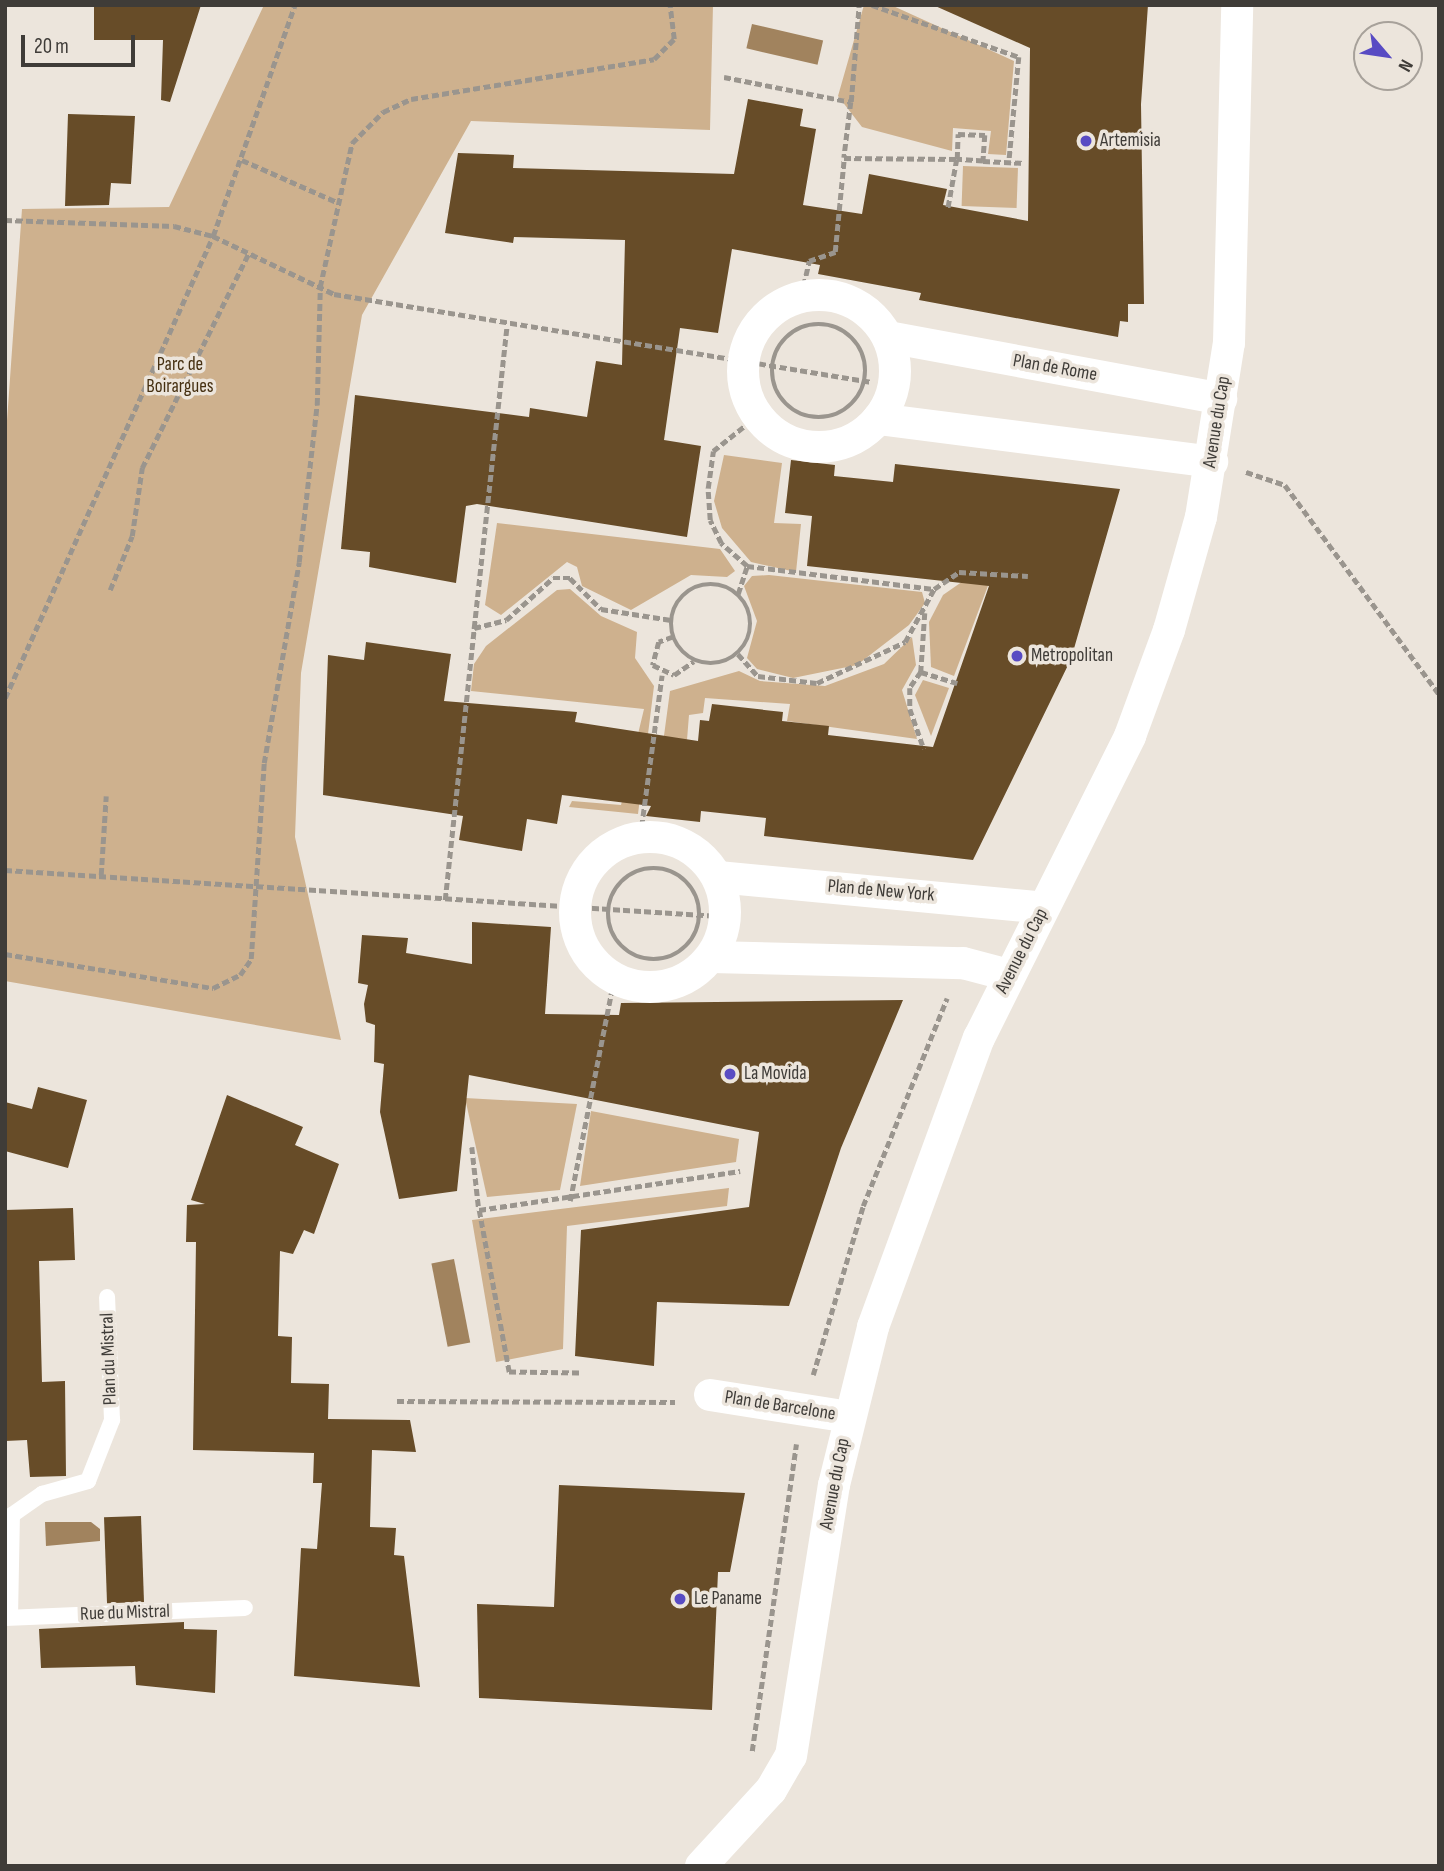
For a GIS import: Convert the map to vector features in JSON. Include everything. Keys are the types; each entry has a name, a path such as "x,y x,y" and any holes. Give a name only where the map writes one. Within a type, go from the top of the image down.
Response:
{"street":[{"name":"Avenue du Cap","path":"701,1866 771,1790 791,1756 849,1417 895,1263 1008,975 1130,736 1169,630 1212,462 1235,289 1237,5"},
{"path":"878,419 879,384 888,337 851,301 801,296 761,320 757,363 757,416 794,443 817,447 840,445 878,419 1212,462"},
{"name":"Plan de Rome","path":"888,337 1221,399"},
{"path":"640,837 677,841 718,877 726,917 677,983 656,988 614,979 584,949 575,908 578,888 601,855 640,837"},
{"name":"Plan de New York","path":"718,877 1044,908"},
{"path":"701,950 963,963 1008,975"},
{"name":"Plan de Barcelone","path":"710,1395 849,1417"}],"lane":[{"name":"Plan du Mistral","path":"8,1618 12,1515 42,1494 88,1481 112,1420 107,1297"},
{"name":"Rue du Mistral","path":"8,1618 245,1608"}],"path":[{"path":"5,698 213,236 295,5"},
{"path":"5,954 213,988 240,975 251,959 259,885 264,764 299,562 317,405 320,287 352,143 383,112 411,99 654,59 674,39 670,5"},
{"path":"801,296 809,261 835,252 859,5"},
{"path":"872,5 1019,57 1009,163"},
{"path":"724,77 851,102"},
{"path":"948,209 957,159 958,134 985,135 983,161"},
{"path":"844,158 957,159 1024,163"},
{"path":"242,160 337,202"},
{"path":"5,220 174,226 213,236 320,287 507,326 879,384"},
{"path":"110,590 132,536 142,468 248,254"},
{"path":"757,363 791,334 827,325 854,339 879,384"},
{"path":"445,901 507,326"},
{"path":"757,363 779,396 811,417 849,408 879,384"},
{"path":"757,416 713,451 709,488 709,520 721,543 747,566 934,589 971,570 1028,576"},
{"path":"1212,462 1285,485 1439,694"},
{"path":"662,675 694,661 717,663 738,654 750,617 738,594 747,566"},
{"path":"474,628 506,620 553,578 570,578 601,609 671,620"},
{"path":"694,661 673,637 671,620 678,600 701,585 738,594"},
{"path":"924,749 910,709 910,688 921,672 926,612 934,589"},
{"path":"738,654 758,676 817,683 905,642 926,612"},
{"path":"640,837 662,675 652,653 673,637"},
{"path":"921,672 957,683"},
{"path":"101,875 106,796"},
{"path":"649,867 685,880 701,915 701,950 651,960 624,949 608,925 607,909 621,881 649,867"},
{"path":"5,870 575,908"},
{"path":"811,1383 863,1206 963,963"},
{"path":"570,1201 614,979"},
{"path":"472,1147 479,1210 509,1372 579,1373"},
{"path":"479,1210 570,1201 740,1171"},
{"path":"397,1401 662,1403 710,1395"},
{"path":"751,1757 797,1437"}],"green space":[{"name":"Parc de Boirargues","path":"264,5 713,5 710,130 471,121 362,315 301,673 295,837 341,1040 5,981 5,449 22,209 169,207"},
{"path":"864,5 891,5 1014,61 1006,155 988,154 991,131 953,128 952,151 862,127 838,96"},
{"path":"963,166 1018,168 1017,208 962,206"},
{"path":"724,455 782,463 774,523 801,524 796,572 751,562 722,528 714,501"},
{"path":"497,523 720,549 735,571 727,577 691,575 631,610 582,586 577,567 567,562 501,615 485,605"},
{"path":"769,575 922,592 925,603 909,625 857,665 793,678 757,669 747,658 757,621 744,586 752,576"},
{"path":"992,575 954,676 931,667 929,622 943,595 966,579"},
{"path":"570,589 601,616 637,632 635,658 654,686 638,814 569,807 572,801 621,805 644,709 471,691 474,664 486,646 557,590"},
{"path":"912,637 916,665 902,690 917,739 787,721 790,704 705,698 703,713 689,715 687,740 661,758 670,691 739,671 760,681 825,686 884,664"},
{"path":"923,680 949,688 931,736 915,695"},
{"path":"465,1098 577,1104 560,1190 487,1197"},
{"path":"591,1111 739,1139 736,1162 580,1186"},
{"path":"729,1188 727,1206 567,1226 563,1349 496,1362 472,1220"}],"shaded area":[{"path":"752,24 823,40 818,65 746,48"},
{"path":"454,1259 470,1342 448,1347 431,1263"},
{"path":"45,1522 91,1522 100,1529 100,1541 46,1546"}],"building":[{"path":"94,5 201,5 170,102 161,100 163,40 94,40"},
{"path":"933,5 1148,5 1141,104 1144,304 1128,304 1128,322 1120,321 1118,337 919,300 921,293 818,274 820,265 732,249 718,333 680,328 664,440 701,446 687,537 477,504 466,506 456,583 369,567 370,552 341,549 355,395 529,417 530,408 587,417 596,361 622,365 625,240 514,237 513,243 445,233 458,153 514,155 513,168 734,174 748,99 803,109 800,126 816,129 803,205 862,214 869,174 947,189 943,205 1028,221 1030,48"},
{"path":"68,114 135,116 131,184 111,183 109,205 65,206"},
{"path":"791,460 835,465 834,476 893,482 895,464 1120,489 1071,659 973,860 764,836 766,818 701,811 700,822 646,816 651,806 562,795 557,824 527,819 522,851 459,840 463,816 323,795 328,655 364,660 366,642 451,654 444,701 577,712 575,722 698,741 700,720 709,721 712,704 783,712 782,721 829,726 828,735 933,747 989,586 807,566 812,516 785,513"},
{"path":"472,922 551,927 545,1014 619,1015 621,1003 903,1000 841,1148 789,1306 657,1302 654,1366 575,1356 581,1230 749,1207 759,1132 469,1075 457,1191 399,1199 380,1112 384,1064 374,1062 375,1025 366,1022 364,1004 368,985 358,983 362,935 408,938 406,953 472,964"},
{"path":"38,1087 87,1100 68,1168 5,1151 5,1102 32,1109"},
{"path":"227,1095 303,1127 295,1145 339,1164 314,1234 304,1230 293,1254 280,1251 278,1336 292,1337 291,1383 329,1384 328,1419 410,1420 416,1452 372,1450 370,1527 396,1528 394,1555 404,1556 420,1687 294,1676 301,1548 317,1549 322,1483 313,1483 314,1453 193,1450 196,1242 186,1242 187,1205 205,1204 191,1200"},
{"path":"73,1208 75,1260 39,1261 42,1382 65,1381 66,1476 30,1477 27,1440 5,1441 5,1210"},
{"name":"Le Paname","path":"559,1485 745,1493 730,1572 718,1572 712,1710 479,1698 477,1604 554,1607"},
{"path":"141,1516 144,1602 107,1603 104,1517"},
{"path":"184,1622 184,1629 217,1630 215,1693 136,1685 135,1666 41,1668 39,1629"}],"place":[{"name":"Artemisia","path":"1086,141"},
{"name":"Metropolitan","path":"1017,656"},
{"name":"La Movida","path":"730,1074"},
{"name":"Le Paname","path":"680,1599"}]}
